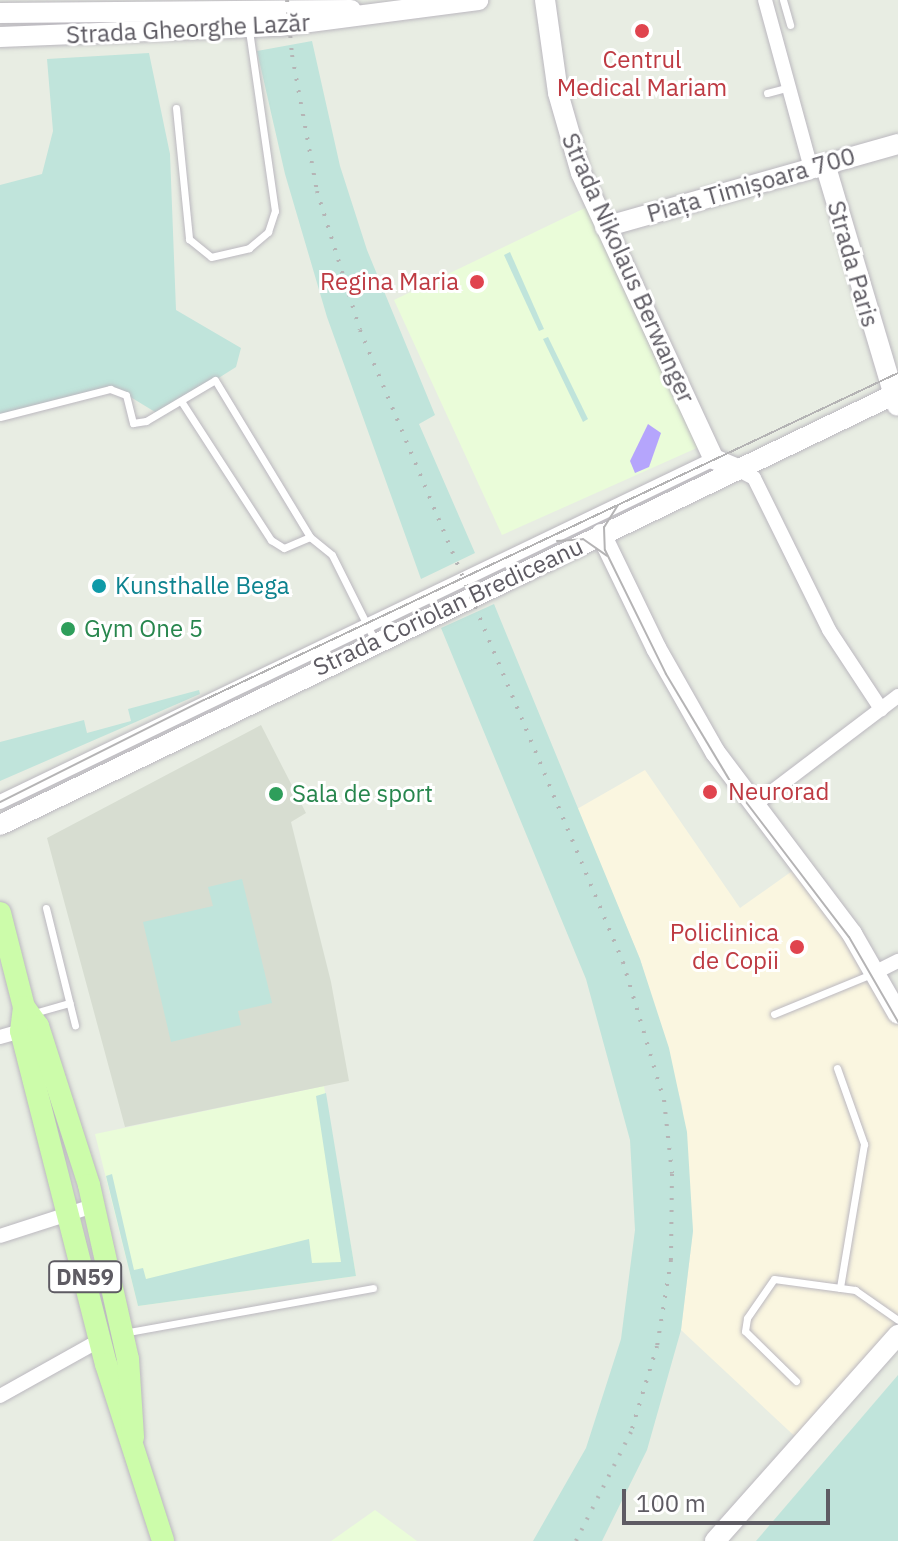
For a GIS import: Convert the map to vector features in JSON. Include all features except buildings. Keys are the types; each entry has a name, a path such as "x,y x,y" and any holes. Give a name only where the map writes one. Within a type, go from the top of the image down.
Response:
{"main road":[{"name":"DN59","path":"0,913 18,1022 71,1213 100,1340 163,1541"},
{"name":"DN59","path":"18,1022 38,1026 93,1206 123,1333 134,1409 132,1442"}],"street":[{"name":"Strada Gheorghe Lazăr","path":"0,13 223,13 249,28 478,0"},
{"name":"Strada Nikolaus Berwanger","path":"545,0 565,125 605,227 714,459"},
{"name":"Strada Paris","path":"765,0 789,87 896,399"},
{"name":"Strada Gheorghe Lazăr","path":"0,37 223,13 313,7 375,12"},
{"name":"Piața Timișoara 700","path":"605,227 898,144"},
{"name":"Strada Coriolan Brediceanu","path":"0,802 596,525 737,469 896,399"},
{"name":"Strada Coriolan Brediceanu","path":"596,525 714,459"},
{"path":"714,459 754,478 829,630 881,709"},
{"path":"596,525 684,699 753,806 876,972 898,1014"},
{"name":"Strada Coriolan Brediceanu","path":"0,825 371,632"},
{"path":"753,806 898,696"},
{"path":"876,972 898,961"},
{"path":"0,1236 93,1206"},
{"path":"715,1541 898,1335"},
{"path":"0,1396 100,1340"}],"lane":[{"path":"783,0 790,25"},
{"path":"176,108 189,239 211,257 249,248 268,232 275,211 249,28"},
{"path":"767,93 789,87"},
{"path":"0,417 110,389 126,395 133,423 181,401 215,380 310,537 332,555 371,632"},
{"path":"181,401 271,540 284,548 310,537"},
{"path":"46,908 75,1025"},
{"path":"774,1014 876,972"},
{"path":"18,1022 70,1003"},
{"path":"837,1068 864,1144 840,1288"},
{"path":"796,1381 747,1336 747,1318 774,1279 864,1294 898,1320"},
{"path":"100,1340 123,1333 373,1288"}],"shaded area":[{"path":"312,41 340,166 367,250 435,415 419,424 475,553 421,579 327,317 285,174 257,51"},
{"path":"149,53 170,154 176,310 241,348 236,367 160,415 119,390 0,417 0,185 42,174 53,131 47,59"},
{"path":"587,207 699,447 502,535 394,300"},
{"path":"510,252 544,329 539,331 504,255"},
{"path":"548,337 588,419 583,422 543,339"},
{"path":"648,424 661,433 649,467 635,473 630,461"},
{"path":"494,604 640,959 669,1048 687,1132 693,1231 681,1330 647,1450 602,1541 533,1541 586,1448 621,1339 635,1230 630,1140 586,979 441,628"},
{"path":"199,690 200,694 0,781 0,742 84,720 87,733 131,721 128,709"},
{"path":"261,725 306,813 291,822 331,982 349,1081 125,1127 47,838"},
{"path":"645,770 740,908 795,869 831,912 898,1022 898,1333 802,1443 681,1330 693,1231 682,1105 640,959 577,809"},
{"path":"242,879 272,1003 238,1011 241,1025 171,1042 143,922 213,906 208,887"},
{"path":"324,1086 356,1276 138,1306 95,1134"},
{"path":"326,1093 356,1276 138,1306 106,1176 112,1174 134,1270 143,1268 146,1279 309,1239 312,1263 341,1262 316,1096"},
{"path":"898,1375 898,1541 756,1541"},
{"path":"375,1510 417,1541 331,1541 334,1539"}],"tram line":[{"path":"0,802 204,700 898,373"},
{"path":"618,505 604,527 605,550 666,674 730,781 849,937 898,1022"},
{"path":"557,541 583,539 607,556"}],"railway":[{"path":"287,0 292,55 317,191 360,330 623,962 664,1100 672,1174 671,1260 657,1346 631,1432 576,1541"}],"place":[{"name":"Centrul Medical Mariam","path":"642,31"},
{"name":"Regina Maria","path":"477,282"},
{"name":"Kunsthalle Bega","path":"99,586"},
{"name":"Gym One 5","path":"68,629"},
{"name":"Neurorad","path":"710,792"},
{"name":"Sala de sport","path":"276,794"},
{"name":"Policlinica de Copii","path":"797,947"}]}
